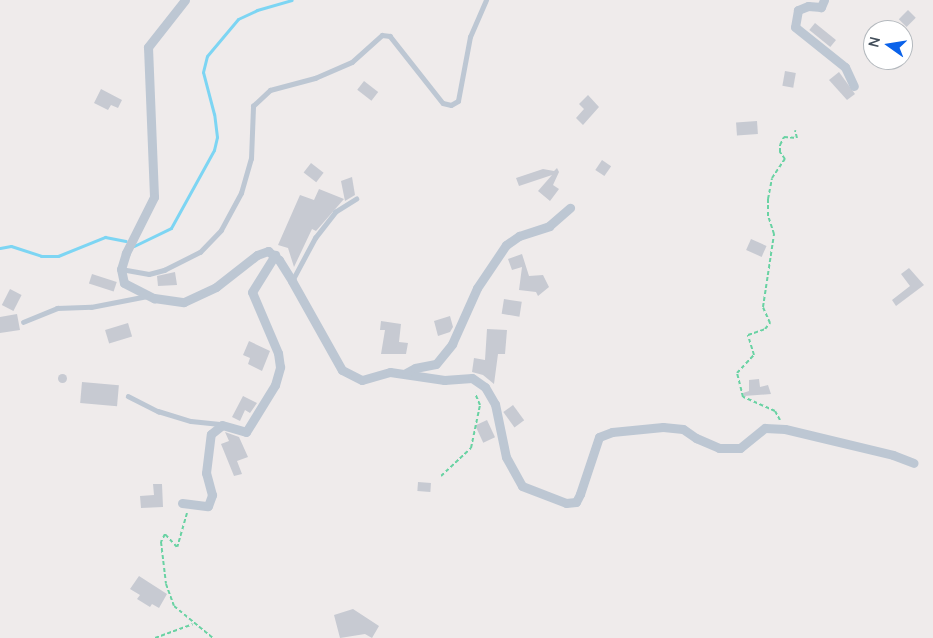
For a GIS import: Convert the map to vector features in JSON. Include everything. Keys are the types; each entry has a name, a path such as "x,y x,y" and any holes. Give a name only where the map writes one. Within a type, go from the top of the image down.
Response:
{"street":[{"path":"186,0 148,47 154,197 121,269 124,283 149,296 170,303 184,302 216,287 263,251 275,255 292,281 342,370 362,380 390,372 444,380 472,378 485,387 495,404 506,457 522,486 566,503 576,502 599,437 612,432 663,427 683,429 696,438 726,448 740,448 764,428 785,429 893,455 914,463"},
{"path":"824,0 821,7 808,6 798,10 795,27 845,66 854,86"},
{"path":"406,373 415,368 436,364 452,344 477,288 506,245 519,236 549,226 570,208"},
{"path":"182,502 198,507 208,506 212,495 206,473 211,434 222,424 246,432 275,385 280,368 278,353 252,292 275,255"}],"lane":[{"path":"121,269 149,274 164,270 200,252 221,230 241,193 251,159 253,106 270,90 315,78 352,62 382,35 390,36 443,103 451,105 458,101 470,37 486,0"},
{"path":"292,281 315,238 335,212 356,199"},
{"path":"23,322 57,308 91,307 149,296"},
{"path":"128,396 183,419 222,424"}],"path":[{"path":"785,429 776,411 743,396 737,373 754,355 748,335 765,330 770,323 763,307 774,234 768,216 768,199 772,178 785,159 780,152 780,145 784,137 797,138 795,130"},
{"path":"441,476 471,448 480,405 472,378"},
{"path":"198,507 193,507 185,515 177,547 165,534 161,542 166,584 174,606 193,624 213,638"},
{"path":"155,638 193,624"}],"building":[{"path":"908,10 916,18 913,21 900,20"},
{"path":"815,23 836,40 830,47 809,30"},
{"path":"785,71 796,73 793,88 782,86"},
{"path":"839,72 855,94 847,100 829,80"},
{"path":"364,81 378,92 371,101 357,90"},
{"path":"101,89 122,100 118,108 111,105 108,110 94,103"},
{"path":"588,95 599,107 583,125 576,118 584,109 579,104"},
{"path":"757,121 758,134 737,135 736,122"},
{"path":"602,160 611,166 604,176 595,170"},
{"path":"311,163 324,173 316,182 304,172"},
{"path":"557,168 559,172 553,185 559,189 550,201 538,191 552,175 519,186 516,178 543,169 554,171"},
{"path":"352,177 355,195 345,201 341,181"},
{"path":"319,189 344,199 316,231 312,229 294,267 288,248 278,245 300,195 314,200"},
{"path":"751,239 767,246 762,257 746,250"},
{"path":"522,254 529,276 543,275 549,287 538,296 536,292 519,290 522,267 512,270 508,259"},
{"path":"909,268 924,285 896,306 892,300 910,286 901,274"},
{"path":"175,272 177,285 158,286 157,276"},
{"path":"92,274 117,282 114,292 89,284"},
{"path":"10,289 22,295 13,311 2,305"},
{"path":"504,299 522,302 519,317 502,314"},
{"path":"17,314 20,330 0,333 0,317"},
{"path":"450,316 453,327 450,332 438,336 434,321"},
{"path":"381,321 401,324 399,342 408,343 406,354 381,354 385,330 380,330"},
{"path":"128,323 132,336 109,343 105,330"},
{"path":"487,329 507,330 505,354 498,354 494,384 483,375 472,372 474,358 485,360"},
{"path":"249,341 270,351 262,371 248,364 250,358 243,355"},
{"path":"62,373 67,378 62,383 57,378"},
{"path":"759,379 760,387 768,385 771,394 744,396 743,393 749,391 749,380"},
{"path":"82,382 119,385 117,406 80,403"},
{"path":"243,396 257,403 250,413 245,410 240,421 232,417"},
{"path":"513,405 524,420 514,427 503,412"},
{"path":"487,420 495,437 483,443 475,425"},
{"path":"225,432 239,437 248,457 237,461 242,474 234,476 221,444 229,441"},
{"path":"418,482 431,483 430,492 417,491"},
{"path":"153,484 162,484 163,507 141,508 140,496 154,495"},
{"path":"139,576 167,594 159,608 152,604 150,607 137,599 140,595 130,589"},
{"path":"353,609 379,626 372,638 365,634 340,638 334,615"}],"waterway":[{"path":"134,246 171,228 214,150 217,137 214,114 203,72 207,56 238,19 257,10 292,0"},
{"path":"0,248 11,246 41,256 58,256 105,237 126,241"}]}
